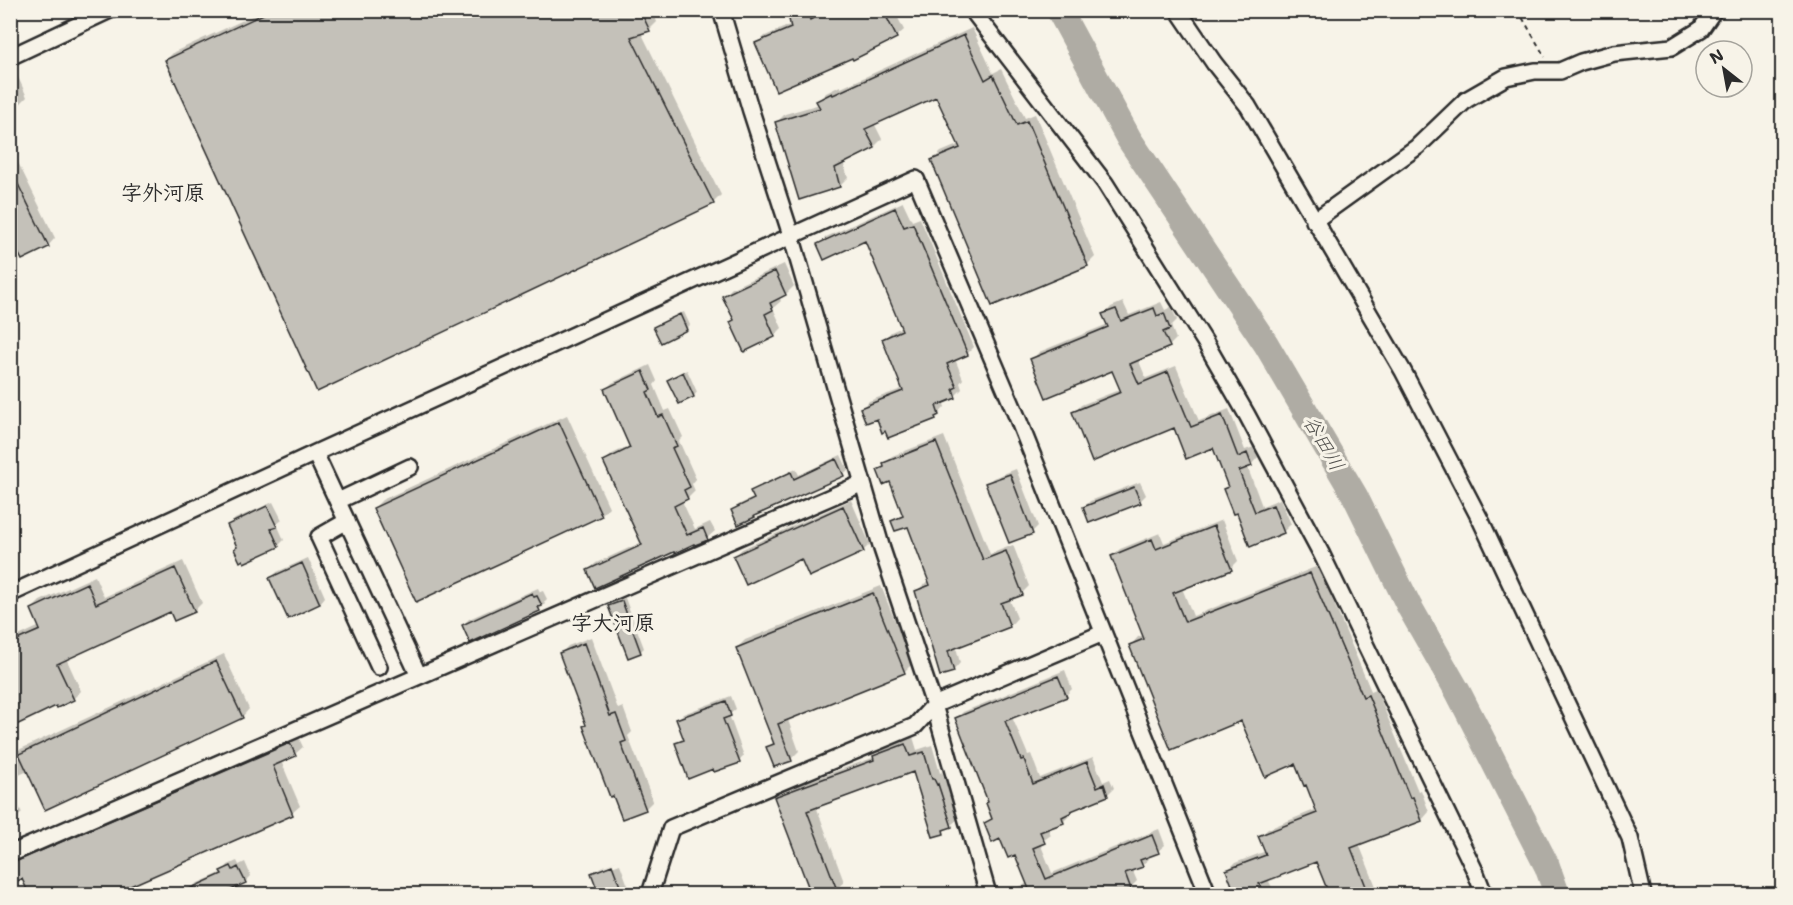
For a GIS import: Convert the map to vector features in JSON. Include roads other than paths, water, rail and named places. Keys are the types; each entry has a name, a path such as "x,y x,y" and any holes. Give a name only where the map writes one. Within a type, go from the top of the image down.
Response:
{"street":[{"path":"10,57 110,10"},
{"path":"721,10 791,235 882,549 934,705 988,894"},
{"path":"972,10 1105,183 1221,370 1322,555 1484,894"},
{"path":"1178,10 1214,63 1248,106 1402,371 1481,521 1630,838 1643,894"},
{"path":"1314,221 1417,147 1466,100 1506,77 1535,71 1560,71 1581,62 1614,53 1672,47 1701,29 1714,10"},
{"path":"10,594 916,179 1018,419 1208,894"},
{"path":"315,453 419,676"},
{"path":"338,501 410,467"},
{"path":"10,854 863,483"},
{"path":"347,521 319,537 379,667"},
{"path":"650,894 671,828 915,726 934,705 1104,633"}],"waterway":[{"name":"谷田川","path":"1059,10 1129,139 1266,344 1355,496 1409,606 1458,692 1547,866 1557,894"}],"district":[{"name":"字外河原","path":"163,193"},
{"name":"字大河原","path":"613,623"}]}
